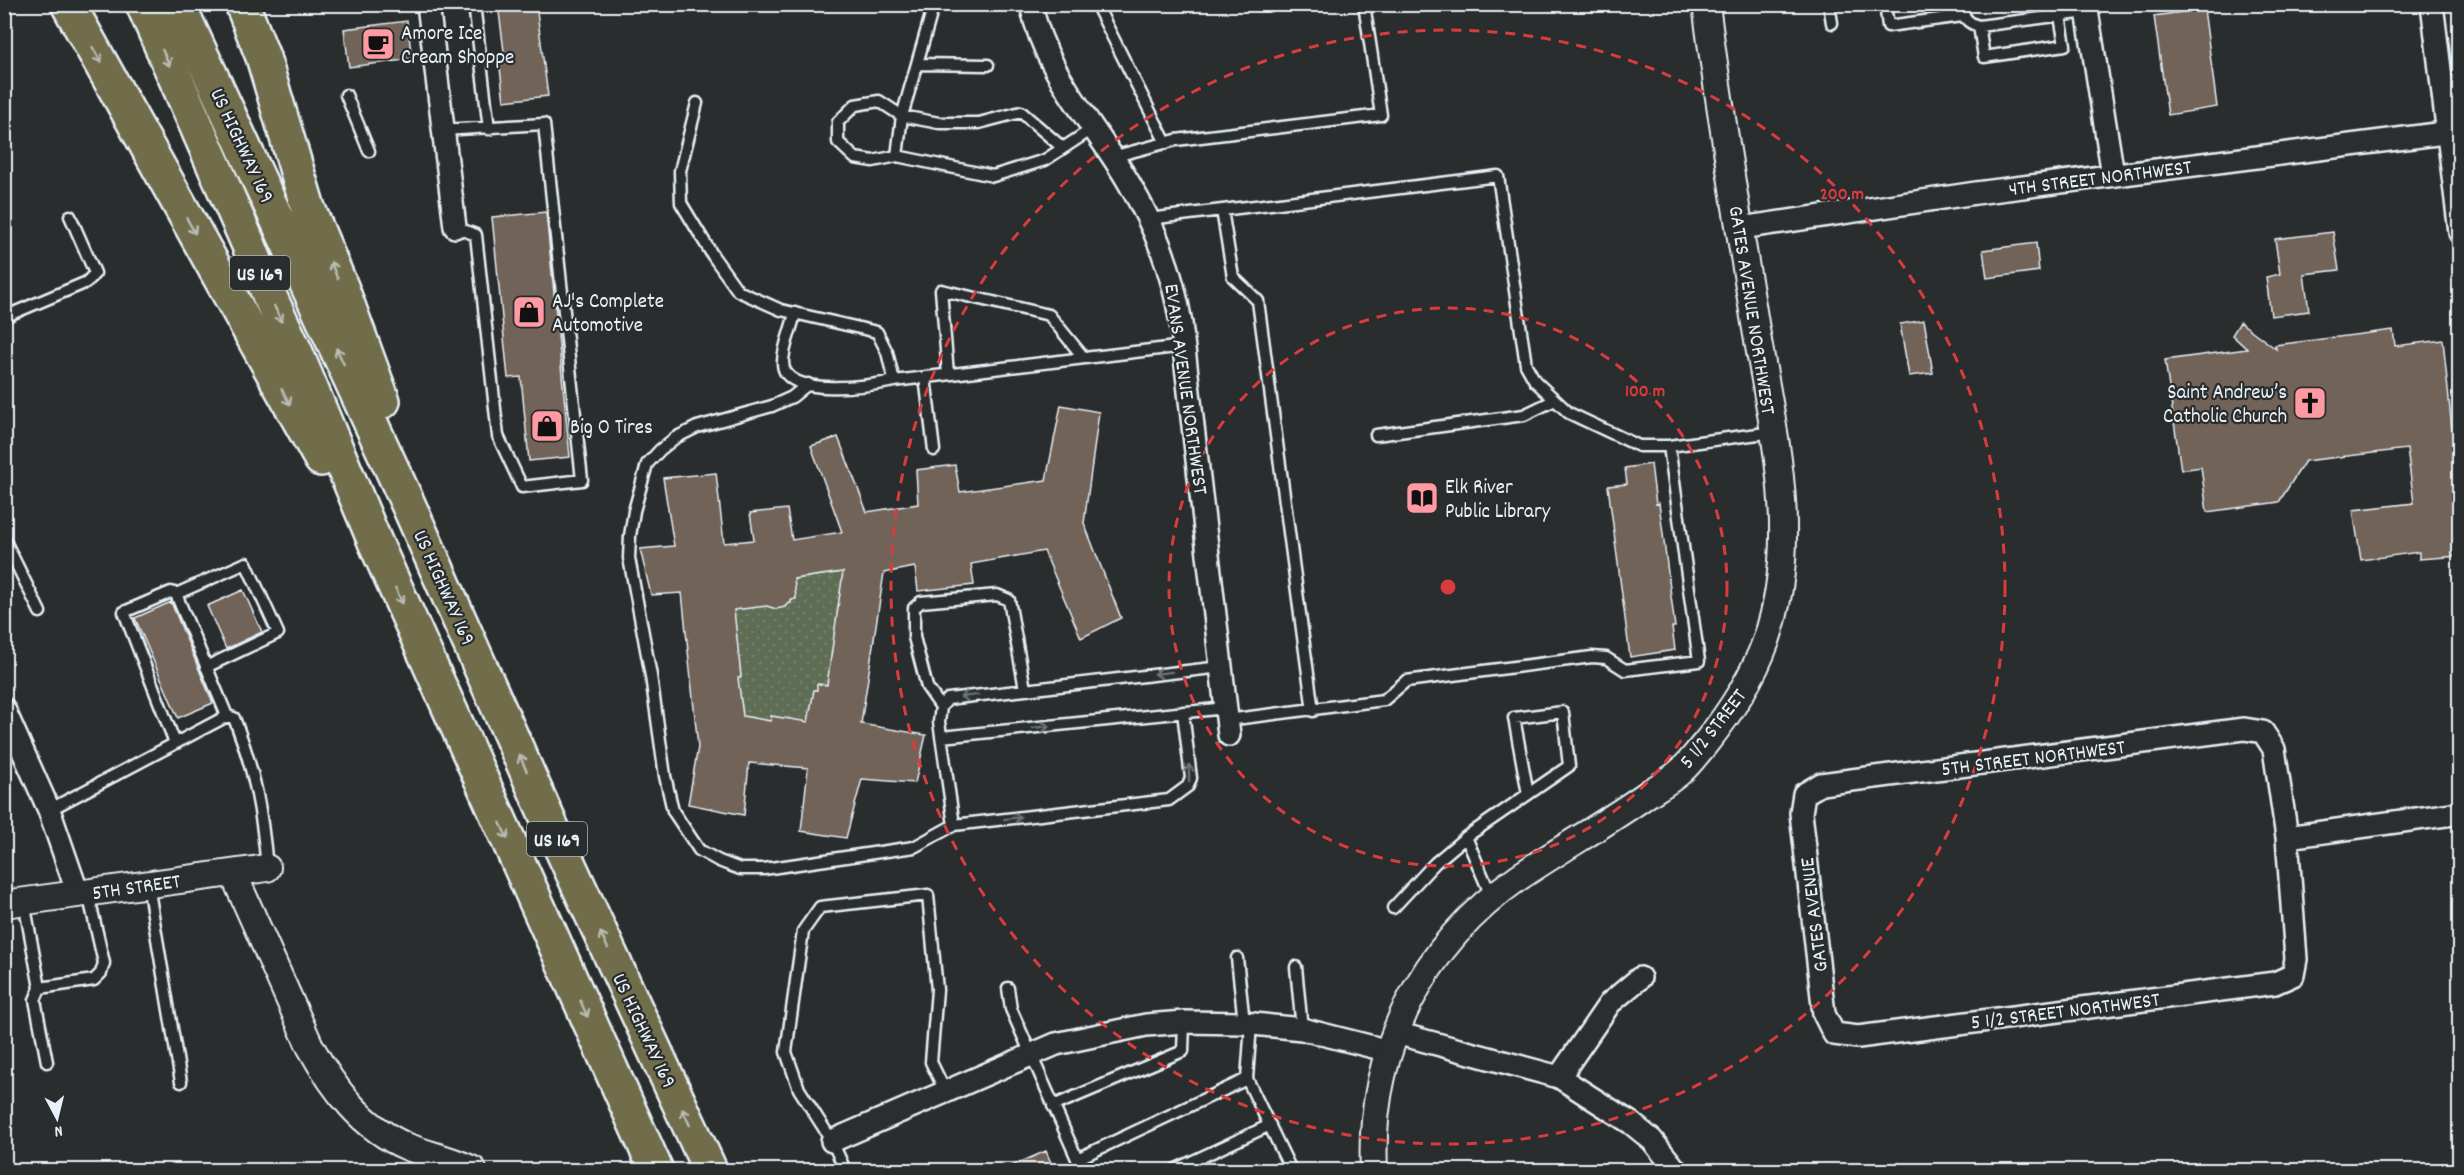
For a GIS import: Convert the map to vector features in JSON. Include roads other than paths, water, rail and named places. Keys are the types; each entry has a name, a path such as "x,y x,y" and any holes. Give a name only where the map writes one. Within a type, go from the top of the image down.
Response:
{"highway":[{"path":"68,4 322,462 375,542"},
{"name":"US HIGHWAY 169","path":"143,4 248,243 268,295 297,355 375,542 656,1170"},
{"name":"US HIGHWAY 169","path":"178,4 408,504 551,826 710,1170"},
{"path":"242,4 263,57 308,208 342,289 404,459 408,504"},
{"path":"251,4 263,57"}],"street":[{"path":"428,4 455,227"},
{"name":"EVANS AVENUE NORTHWEST","path":"1030,4 1037,27 1057,72 1092,129 1129,181 1157,234 1171,273 1184,346 1227,721"},
{"name":"GATES AVENUE NORTHWEST","path":"1706,4 1730,177 1741,228 1784,500 1783,561 1773,616"},
{"path":"2432,4 2454,132 2460,233"},
{"path":"2087,8 2113,175"},
{"name":"4TH STREET NORTHWEST","path":"1741,228 1976,193 2454,132"},
{"name":"5 1/2 STREET","path":"1374,1170 1376,1109 1392,1042 1406,1006 1423,976 1466,922 1492,898 1682,770 1724,720 1741,695 1755,669 1773,616"},
{"path":"4,709 83,893"},
{"name":"5TH STREET NORTHWEST","path":"1804,794 1821,784 2244,729 2263,732 2274,749 2287,837"},
{"name":"GATES AVENUE","path":"1804,794 1801,813 1824,1014 1834,1034"},
{"path":"2287,837 2460,813"},
{"name":"5 1/2 STREET NORTHWEST","path":"1834,1034 1858,1037 2275,983 2293,975 2296,959 2287,837"},
{"name":"5TH STREET","path":"14,903 267,868"},
{"path":"233,873 310,1046 341,1095 360,1116 381,1133 459,1168"},
{"path":"1559,1077 1610,1003 1640,978"},
{"path":"832,1141 1056,1044 1146,1025 1185,1022 1247,1023 1392,1042 1559,1077 1631,1123 1652,1140 1676,1170"}],"lane":[{"path":"474,4 489,129"},
{"path":"897,156 902,116 934,4"},
{"path":"1096,4 1166,143"},
{"path":"1112,157 1166,143 1381,115 1364,4"},
{"path":"1830,4 1832,22"},
{"path":"1885,4 1888,26 1962,10 1971,24 1979,26 2060,16 2087,8"},
{"path":"1979,26 1984,57 2065,45 2060,16"},
{"path":"917,64 988,65"},
{"path":"346,95 369,151"},
{"path":"1063,148 1021,112 979,123 939,123 902,116 879,101 855,105 838,122 838,142 855,158 873,161 897,156 993,176 1046,160 1092,129"},
{"path":"697,103 680,171 681,203 713,256 738,291 781,310 877,332 888,352 895,381"},
{"path":"443,130 544,124 582,480 522,487 498,436 476,235 455,227"},
{"path":"1149,219 1498,176 1526,365 1535,381 1555,400 1569,412 1638,446 1669,446 1773,432"},
{"path":"1222,210 1233,277 1258,301 1313,711"},
{"path":"4,316 87,282 95,273 70,216"},
{"path":"948,374 941,290 1049,315 1084,358"},
{"path":"795,313 782,364 787,374 797,382 820,387 860,387 948,374 1184,346"},
{"path":"925,377 934,450"},
{"path":"808,384 792,397 772,406 697,427 675,438 647,464 634,511 629,558 651,676 664,776 673,811 699,850 740,869 775,867 914,847 954,825 1169,800 1188,786 1191,778 1183,712"},
{"path":"1376,435 1524,415 1555,400"},
{"path":"941,737 1183,712 1227,721 1313,711 1384,700 1406,681 1581,658 1606,658 1625,670 1699,661 1669,446"},
{"path":"4,539 40,612"},
{"path":"175,743 124,612 171,592 176,594 246,563 278,633 206,667"},
{"path":"176,594 227,717"},
{"path":"945,703 927,687 914,637 914,608 921,602 997,594 1009,600 1025,689"},
{"path":"945,703 1025,689 1221,667"},
{"path":"945,703 939,722 954,825"},
{"path":"1393,908 1435,863 1466,837 1569,766 1563,712 1514,718 1528,794"},
{"path":"49,810 227,717 234,718 256,781 262,814 267,868"},
{"path":"1466,837 1492,898"},
{"path":"148,884 181,1082"},
{"path":"40,988 94,980 101,973 104,963 83,893"},
{"path":"845,1170 832,1141 799,1089 786,1052 803,931 819,907 928,895 937,990 931,1062 945,1091"},
{"path":"14,903 40,988 35,1000 47,1062"},
{"path":"1237,958 1247,1023 1247,1079 1291,1170"},
{"path":"1296,967 1302,1029"},
{"path":"1008,988 1011,1010 1082,1170"},
{"path":"1053,1106 1183,1051 1185,1022"},
{"path":"1077,1159 1247,1079"},
{"path":"1174,1170 1270,1125"}],"place":[{"name":"Amore Ice Cream Shoppe","path":"378,44"},
{"name":"AJ's Complete Automotive","path":"529,312"},
{"name":"Saint Andrew’s Catholic Church","path":"2310,403"},
{"name":"Big O Tires","path":"547,426"},
{"name":"Elk River Public Library","path":"1422,498"}]}
